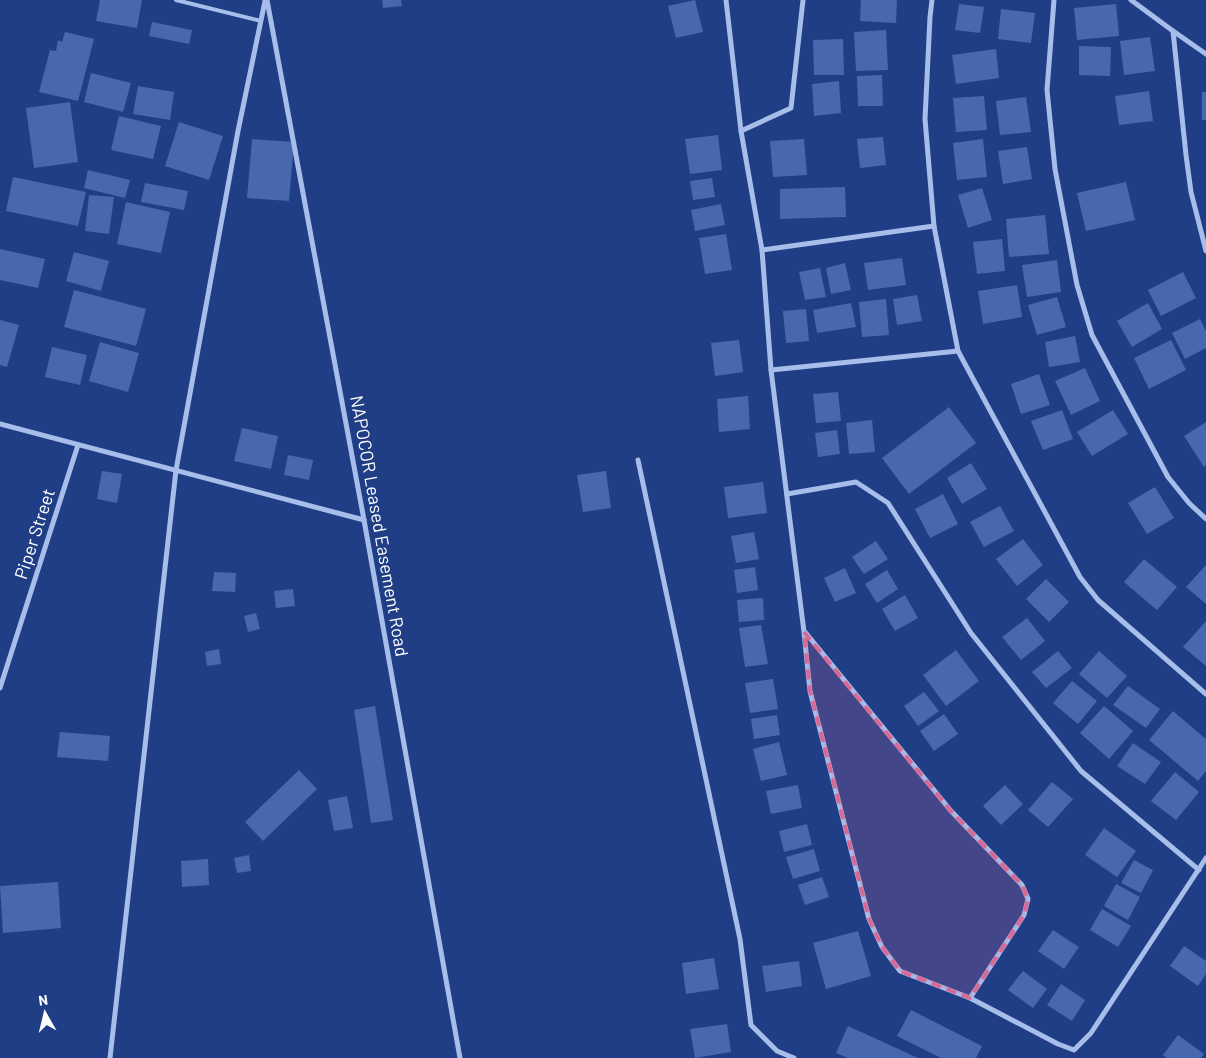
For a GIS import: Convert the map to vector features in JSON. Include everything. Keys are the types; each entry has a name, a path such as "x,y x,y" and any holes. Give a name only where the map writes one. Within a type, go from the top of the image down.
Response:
{"street":[{"path":"110,1058 176,470 238,131 266,0"},
{"name":"NAPOCOR Leased Easement Road","path":"266,0 364,520 460,1058"},
{"path":"726,0 741,131 762,250 771,370 810,691 869,919 882,947 900,971 970,998 1058,1044 1074,1050 1091,1033 1206,858"},
{"path":"741,131 790,108 803,0"},
{"path":"932,0 925,119 934,226 958,351 1080,577 1098,600 1206,694"},
{"path":"1054,0 1047,90 1055,169 1077,285 1092,335 1168,477 1189,503 1206,519"},
{"path":"1131,0 1206,54"},
{"path":"1173,31 1188,173 1206,251"},
{"path":"762,250 934,226"},
{"path":"771,370 958,351"},
{"path":"0,424 364,520"},
{"name":"Piper Street","path":"0,688 78,445"},
{"path":"638,460 740,939 751,1026 778,1051 794,1058"},
{"path":"787,494 856,482 888,503 971,633 1081,771 1199,870"},
{"path":"804,632 951,811 1022,885 1028,900 1024,915 970,998"}],"lane":[{"path":"176,0 261,22"}],"highlighted area":[{"path":"804,632 951,811 1022,885 1028,899 1024,915 970,998 900,971 882,947 869,919 810,691"}],"building":[{"path":"100,0 142,0 137,28 96,21"},
{"path":"382,0 401,0 402,6 383,8"},
{"path":"695,0 703,32 676,38 668,6"},
{"path":"861,0 897,0 896,23 860,21"},
{"path":"959,4 984,7 980,33 955,30"},
{"path":"1116,4 1119,36 1077,40 1074,8"},
{"path":"1001,9 1035,13 1031,43 998,39"},
{"path":"152,22 192,30 189,44 149,36"},
{"path":"886,30 888,70 856,71 854,32"},
{"path":"65,32 94,39 78,101 39,92 50,50 56,51 58,40 62,42"},
{"path":"1150,37 1155,71 1124,75 1120,41"},
{"path":"843,39 844,75 814,75 813,40"},
{"path":"1079,46 1111,47 1110,76 1079,75"},
{"path":"996,49 999,78 956,84 952,55"},
{"path":"91,73 131,83 123,112 84,102"},
{"path":"882,75 883,106 858,106 857,76"},
{"path":"839,81 841,113 814,116 812,84"},
{"path":"138,86 174,92 170,120 133,114"},
{"path":"1149,91 1153,121 1119,125 1115,96"},
{"path":"1202,92 1206,92 1206,120 1202,120"},
{"path":"984,96 987,130 956,132 953,98"},
{"path":"1026,97 1031,132 1000,135 996,101"},
{"path":"70,102 78,162 34,168 26,108"},
{"path":"119,116 161,126 153,159 111,150"},
{"path":"179,122 223,136 209,180 165,166"},
{"path":"718,135 722,170 690,174 685,139"},
{"path":"883,137 886,165 860,168 857,139"},
{"path":"252,139 294,142 289,201 247,198"},
{"path":"804,139 807,175 773,177 770,141"},
{"path":"983,139 987,177 957,180 953,143"},
{"path":"1027,147 1032,179 1003,184 998,151"},
{"path":"88,170 130,180 125,198 84,188"},
{"path":"13,177 86,192 78,226 6,211"},
{"path":"712,178 715,197 693,200 690,181"},
{"path":"1126,182 1135,220 1086,231 1077,193"},
{"path":"145,183 188,191 184,210 141,202"},
{"path":"845,187 846,217 780,219 780,189"},
{"path":"982,188 992,220 968,228 958,195"},
{"path":"89,195 114,197 109,234 85,231"},
{"path":"126,202 170,212 161,253 117,244"},
{"path":"721,204 725,225 695,231 691,210"},
{"path":"1045,215 1049,254 1009,257 1006,219"},
{"path":"726,234 732,270 705,274 699,238"},
{"path":"1002,239 1005,271 977,274 973,242"},
{"path":"0,249 45,259 38,288 0,280"},
{"path":"74,252 109,261 101,291 66,281"},
{"path":"902,258 906,285 868,290 864,263"},
{"path":"1057,260 1061,292 1027,297 1022,265"},
{"path":"845,263 851,290 831,294 826,268"},
{"path":"820,268 826,297 805,300 799,272"},
{"path":"1183,272 1196,298 1161,316 1148,290"},
{"path":"1017,285 1022,317 983,324 978,291"},
{"path":"74,290 146,309 136,346 64,327"},
{"path":"917,295 922,321 897,325 893,299"},
{"path":"1057,297 1066,327 1037,335 1028,305"},
{"path":"886,299 889,335 862,337 859,302"},
{"path":"851,303 856,327 817,333 813,310"},
{"path":"1148,303 1162,329 1132,347 1117,321"},
{"path":"806,309 809,341 786,343 783,311"},
{"path":"1200,319 1206,331 1206,348 1185,359 1172,333"},
{"path":"0,320 19,325 7,367 0,365"},
{"path":"1075,336 1080,362 1049,367 1045,342"},
{"path":"739,340 743,372 715,376 711,343"},
{"path":"1171,340 1186,370 1149,389 1134,358"},
{"path":"100,342 139,353 128,392 89,381"},
{"path":"52,347 87,355 80,385 45,377"},
{"path":"1085,368 1100,401 1071,415 1055,381"},
{"path":"1039,374 1050,405 1021,414 1011,384"},
{"path":"838,392 841,421 816,423 813,394"},
{"path":"748,396 750,429 719,432 717,399"},
{"path":"949,407 976,443 909,494 882,458"},
{"path":"1062,410 1073,439 1043,450 1031,421"},
{"path":"1113,410 1128,434 1092,456 1077,432"},
{"path":"872,420 875,452 849,454 846,423"},
{"path":"1206,422 1206,465 1204,467 1184,436"},
{"path":"242,428 278,436 271,469 234,461"},
{"path":"837,430 840,454 818,457 815,433"},
{"path":"288,455 313,460 309,480 284,475"},
{"path":"971,463 987,489 962,504 947,478"},
{"path":"102,471 122,474 117,503 97,499"},
{"path":"606,471 611,508 583,512 577,475"},
{"path":"763,482 767,513 728,518 724,487"},
{"path":"1155,487 1174,518 1147,534 1128,503"},
{"path":"943,494 958,524 930,538 915,509"},
{"path":"1000,506 1014,531 984,547 970,522"},
{"path":"754,532 759,559 736,563 731,536"},
{"path":"1023,539 1043,565 1017,586 996,559"},
{"path":"876,541 888,559 864,574 852,557"},
{"path":"1144,559 1177,587 1157,610 1124,582"},
{"path":"1206,565 1206,604 1186,587"},
{"path":"755,567 758,590 737,593 734,570"},
{"path":"845,568 856,593 835,602 824,578"},
{"path":"887,570 898,589 877,603 865,584"},
{"path":"214,572 236,573 235,592 212,591"},
{"path":"1046,579 1069,602 1049,622 1026,599"},
{"path":"293,589 295,606 276,608 274,591"},
{"path":"905,595 918,618 895,631 882,609"},
{"path":"763,598 764,620 739,622 737,600"},
{"path":"256,613 260,629 248,632 244,616"},
{"path":"1027,618 1045,641 1021,660 1002,637"},
{"path":"1206,621 1206,666 1183,647"},
{"path":"761,625 768,664 745,667 739,628"},
{"path":"219,649 221,664 207,666 205,652"},
{"path":"956,650 979,681 946,706 923,675"},
{"path":"1058,651 1072,668 1046,688 1032,672"},
{"path":"1099,651 1127,676 1107,698 1079,674"},
{"path":"773,679 778,709 750,713 745,683"},
{"path":"1072,681 1097,701 1078,724 1053,703"},
{"path":"1128,686 1160,709 1146,728 1113,705"},
{"path":"924,692 939,711 918,726 904,706"},
{"path":"375,706 393,820 371,823 354,710"},
{"path":"1104,706 1133,731 1109,759 1080,733"},
{"path":"1173,711 1206,739 1206,771 1198,781 1149,740"},
{"path":"944,714 958,734 934,751 920,731"},
{"path":"777,715 780,735 754,739 751,719"},
{"path":"60,732 110,736 108,761 57,757"},
{"path":"779,742 787,775 761,781 753,749"},
{"path":"1133,743 1161,762 1145,784 1117,766"},
{"path":"299,770 317,789 263,841 245,822"},
{"path":"1175,772 1199,792 1176,820 1151,801"},
{"path":"1052,782 1073,799 1048,827 1028,810"},
{"path":"798,785 802,808 771,814 766,791"},
{"path":"1005,785 1023,804 1001,825 983,806"},
{"path":"347,796 353,828 334,831 328,800"},
{"path":"807,824 812,845 784,852 779,831"},
{"path":"1104,828 1136,851 1117,877 1085,855"},
{"path":"814,849 820,871 793,879 786,857"},
{"path":"249,855 251,871 237,873 234,858"},
{"path":"208,859 209,885 182,887 181,861"},
{"path":"1134,860 1153,870 1141,893 1121,883"},
{"path":"822,877 829,897 805,905 798,885"},
{"path":"58,882 61,928 3,933 0,886"},
{"path":"1116,884 1140,897 1128,920 1104,906"},
{"path":"1102,909 1131,926 1118,947 1090,930"},
{"path":"1053,930 1079,947 1064,969 1038,951"},
{"path":"858,931 871,976 826,989 813,943"},
{"path":"1184,946 1206,961 1206,974 1198,986 1170,966"},
{"path":"714,958 719,989 686,994 682,963"},
{"path":"799,961 802,986 766,992 762,966"},
{"path":"1023,971 1047,989 1033,1008 1008,990"},
{"path":"1061,984 1085,1000 1072,1021 1047,1005"},
{"path":"911,1010 982,1046 976,1058 941,1058 897,1036"},
{"path":"727,1024 731,1052 695,1058 690,1029"},
{"path":"848,1026 918,1058 848,1058 836,1053"},
{"path":"1178,1035 1204,1054 1201,1058 1167,1058 1163,1055"}]}
